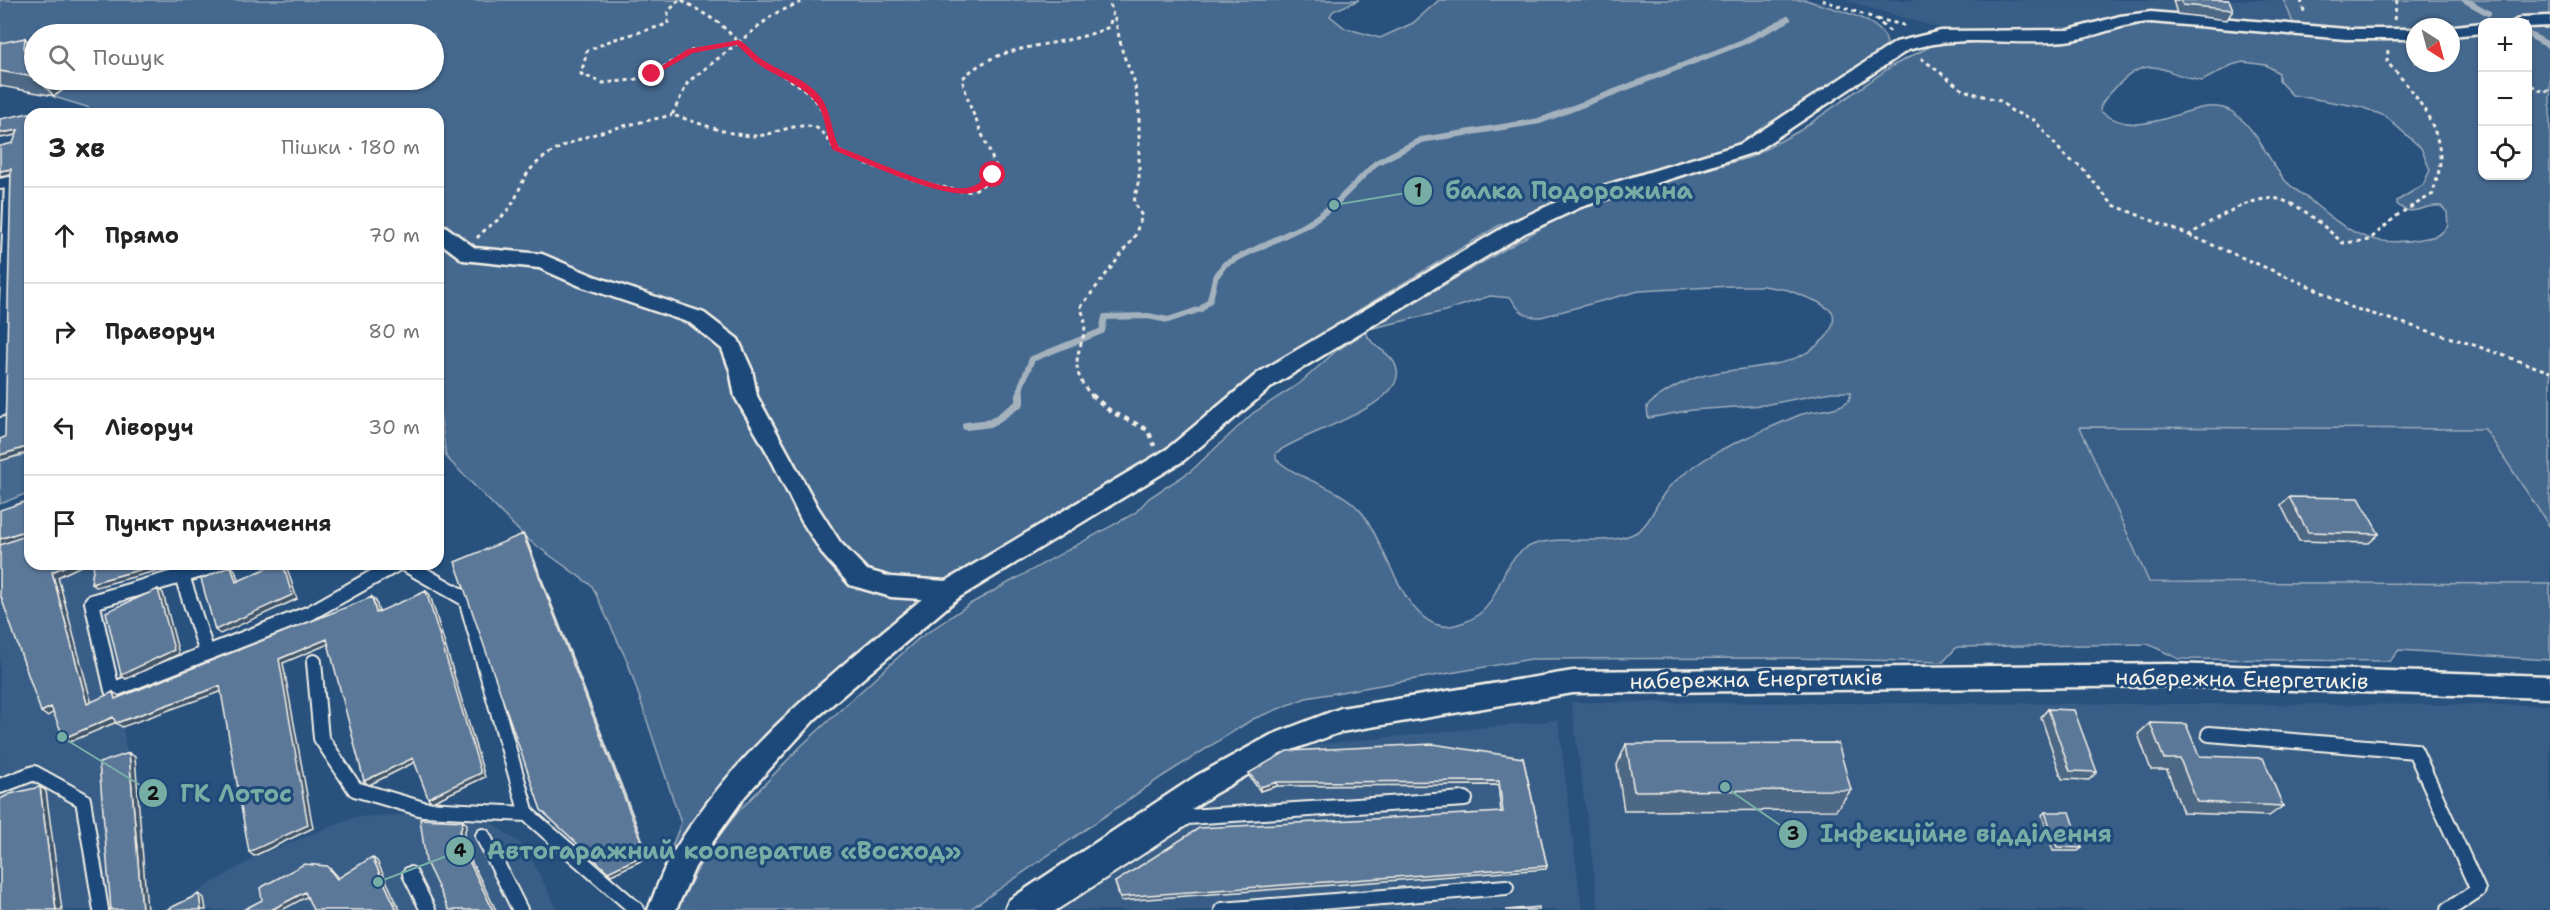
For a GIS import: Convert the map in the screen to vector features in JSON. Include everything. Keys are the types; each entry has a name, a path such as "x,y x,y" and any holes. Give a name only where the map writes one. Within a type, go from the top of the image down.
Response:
{"street":[{"path":"662,910 685,858 736,787 806,711 949,591 1165,462 1266,379 1518,228 1574,202 1748,148 1902,46 1923,39 1952,34 2062,36 2083,33 2133,18 2156,17 2337,33 2406,34"},
{"path":"2532,22 2550,21"},
{"path":"2460,30 2478,28"},
{"path":"444,236 470,255 542,261 587,281 626,292 697,318 731,345 741,370 746,397 780,455 809,513 832,549 859,578 891,587 949,591"},
{"name":"набережна Енергетиків","path":"1019,910 1205,785 1280,743 1341,720 1573,682 1853,676 2169,675 2550,687"}],"lane":[{"path":"0,184 10,182 0,409"},
{"path":"202,570 92,602 112,690 310,613 387,570"},
{"path":"416,570 466,598 527,814 637,910"},
{"path":"182,576 207,653"},
{"path":"315,662 321,738 355,789 423,809 527,814"},
{"path":"2209,734 2415,751 2478,890 2448,910"},
{"path":"0,786 34,773 83,800 101,910"},
{"path":"1044,910 1187,817 1465,799"},
{"path":"483,836 520,910"},
{"path":"410,874 428,910"},
{"path":"1222,910 1506,887"}],"path":[{"path":"739,42 691,51 652,74 633,80 603,83 581,74 581,64 587,51 602,43 668,24 668,12 681,0 719,23 739,42 758,61 786,74 817,98 829,119 829,134 836,148 948,191 970,191 985,184 996,167 970,106 962,79 972,66 1018,47 1088,37 1109,27 1113,12"},
{"path":"672,116 688,82 774,14 806,0"},
{"path":"1108,0 1123,54 1134,80 1139,111 1139,179 1134,202 1142,216 1134,238 1080,308 1086,318 1083,337 1076,351 1077,369 1083,386 1098,404 1129,423 1148,430 1152,443 1165,462"},
{"path":"1822,0 1874,18 1897,38 1902,46 1928,61 1963,90 2000,101 2012,111 2034,120 2058,149 2081,167 2113,205 2316,289 2350,307 2472,344 2550,372"},
{"path":"2189,235 2218,217 2256,201 2277,199 2305,212 2343,243 2369,240 2381,227 2412,205 2433,194 2440,158 2431,125 2411,90 2387,62 2387,51 2396,46"},
{"path":"2532,86 2543,92 2550,91"},
{"path":"470,255 478,235 501,219 511,207 531,168 548,154 621,128 672,116 747,136 801,125 814,126 829,134"}],"shaded area":[{"path":"0,0 1359,0 1333,11 1330,16 1345,28 1380,38 1413,23 1439,0 1806,0 1868,22 1885,37 1887,47 1759,132 1732,146 1573,195 1498,226 1359,310 1263,375 1199,430 991,566 791,728 664,884 667,860 681,823 628,663 592,586 526,538 446,457 444,442 444,108 88,108 54,97 63,90 444,90 444,24 24,24 24,59 0,64"},
{"path":"1843,0 2284,0 2295,28 2152,12 2108,18 2059,32 1942,29"},
{"path":"2284,0 2550,0 2550,527 2485,429 2080,427 2149,582 2550,584 2550,660 2399,650 2390,661 2179,659 2148,644 1957,647 1943,662 1795,658 1531,659 1306,698 1253,719 1163,776 969,910 677,910 707,851 738,812 801,746 918,639 970,604 1135,513 1149,498 1191,471 1253,413 1300,383 1336,351 1366,332 1373,343 1395,364 1397,370 1395,383 1384,396 1368,407 1288,445 1276,453 1276,459 1297,474 1333,490 1354,504 1371,527 1404,593 1425,618 1441,626 1452,626 1465,622 1486,607 1507,568 1523,550 1534,544 1548,541 1608,540 1635,533 1646,524 1670,486 1698,463 1730,445 1797,416 1838,407 1849,400 1851,392 1831,392 1764,405 1692,410 1648,418 1647,406 1663,393 1682,383 1712,373 1781,363 1812,349 1826,337 1833,324 1832,311 1818,302 1788,290 1763,286 1639,291 1541,317 1523,313 1511,298 1490,296 1445,311 1369,329 1555,220 1585,205 1751,157 1799,131 1892,66 1933,45 1973,39 2060,43 2145,22 2355,39 2342,30 2319,26 2295,28","holes":["2243,62 2266,65 2279,73 2279,81 2292,95 2361,107 2385,116 2421,148 2430,170 2423,185 2397,201 2397,204 2413,211 2441,206 2447,212 2448,226 2436,236 2403,242 2374,240 2349,229 2289,184 2249,127 2234,113 2220,107 2204,107 2154,122 2136,124 2118,121 2100,111 2103,102 2115,88 2139,70 2148,67 2157,68 2202,81 2232,65"]},
{"path":"2080,427 2485,429 2550,527 2550,584 2149,582"},
{"path":"24,455 24,494 0,504 0,460"},
{"path":"0,557 24,563 24,570 103,570 147,910 0,910"},
{"path":"1571,702 2550,705 2550,910 1599,910"},
{"path":"1558,720 1582,910 1042,910 1282,748"},
{"path":"421,814 483,817 525,847 558,910 167,910 259,855 354,817"}],"building":[{"path":"2181,0 2229,0 2233,10 2183,5"},
{"path":"24,38 24,75 0,71 0,43"},
{"path":"24,114 24,448 0,455 0,439 5,437 11,169 0,171 0,146 13,143 18,130 0,133 0,119"},
{"path":"2289,497 2359,498 2379,534 2308,532"},
{"path":"24,502 24,531 0,539 0,510"},
{"path":"523,534 646,854 608,872 541,810 455,562"},
{"path":"24,536 24,570 56,570 52,572 87,704 113,692 115,699 372,597 376,613 426,591 481,773 428,798 413,758 364,781 327,639 279,659 308,825 249,852 220,686 116,723 113,717 64,738 51,707 41,712 0,594 0,545"},
{"path":"93,570 139,570 91,583"},
{"path":"222,570 232,570 236,582 263,570 285,570 292,595 215,630 201,579"},
{"path":"158,589 174,650 121,675 106,612"},
{"path":"2048,709 2074,710 2097,772 2070,771"},
{"path":"2150,723 2186,724 2199,756 2263,758 2283,806 2197,802 2180,759 2164,759"},
{"path":"1838,743 1851,790 1634,791 1626,744"},
{"path":"1433,744 1523,758 1547,866 1120,897 1115,882 1199,828 1503,812 1499,781 1277,782 1260,787 1249,773 1287,751"},
{"path":"129,753 142,910 111,910 99,763"},
{"path":"40,787 56,910 0,910 0,799 10,794"},
{"path":"2045,812 2070,812 2082,848 2057,847"},
{"path":"420,819 463,821 458,839 493,910 449,910 426,862"},
{"path":"372,857 397,910 313,910 305,892 271,910 243,910 262,900 260,888 304,864 327,866 337,879"},
{"path":"199,894 201,910 166,910"},
{"path":"1539,907 1539,910 1506,910"}],"waterway":[{"path":"2465,0 2488,13"},
{"path":"1020,397 1021,386 1032,359 1102,331 1105,317 1148,316 1168,320 1201,309 1210,300 1215,278 1225,264 1308,224 1334,205 1376,163 1421,140 1540,121 1743,42 1788,19"},
{"path":"2532,36 2550,46"},
{"path":"966,426 991,423 1020,403 1020,397"}],"place":[{"name":"балка Подорожина","path":"1334,205"},
{"name":"ГК Лотос","path":"62,737"},
{"name":"Інфекційне відділення","path":"1725,787"},
{"name":"Автогаражний кооператив «Восход»","path":"378,882"}],"route":[{"path":"652,74 691,51 739,42 758,61 786,74 817,98 829,119 829,134 836,148 948,191 970,191 985,184 993,175"}]}
